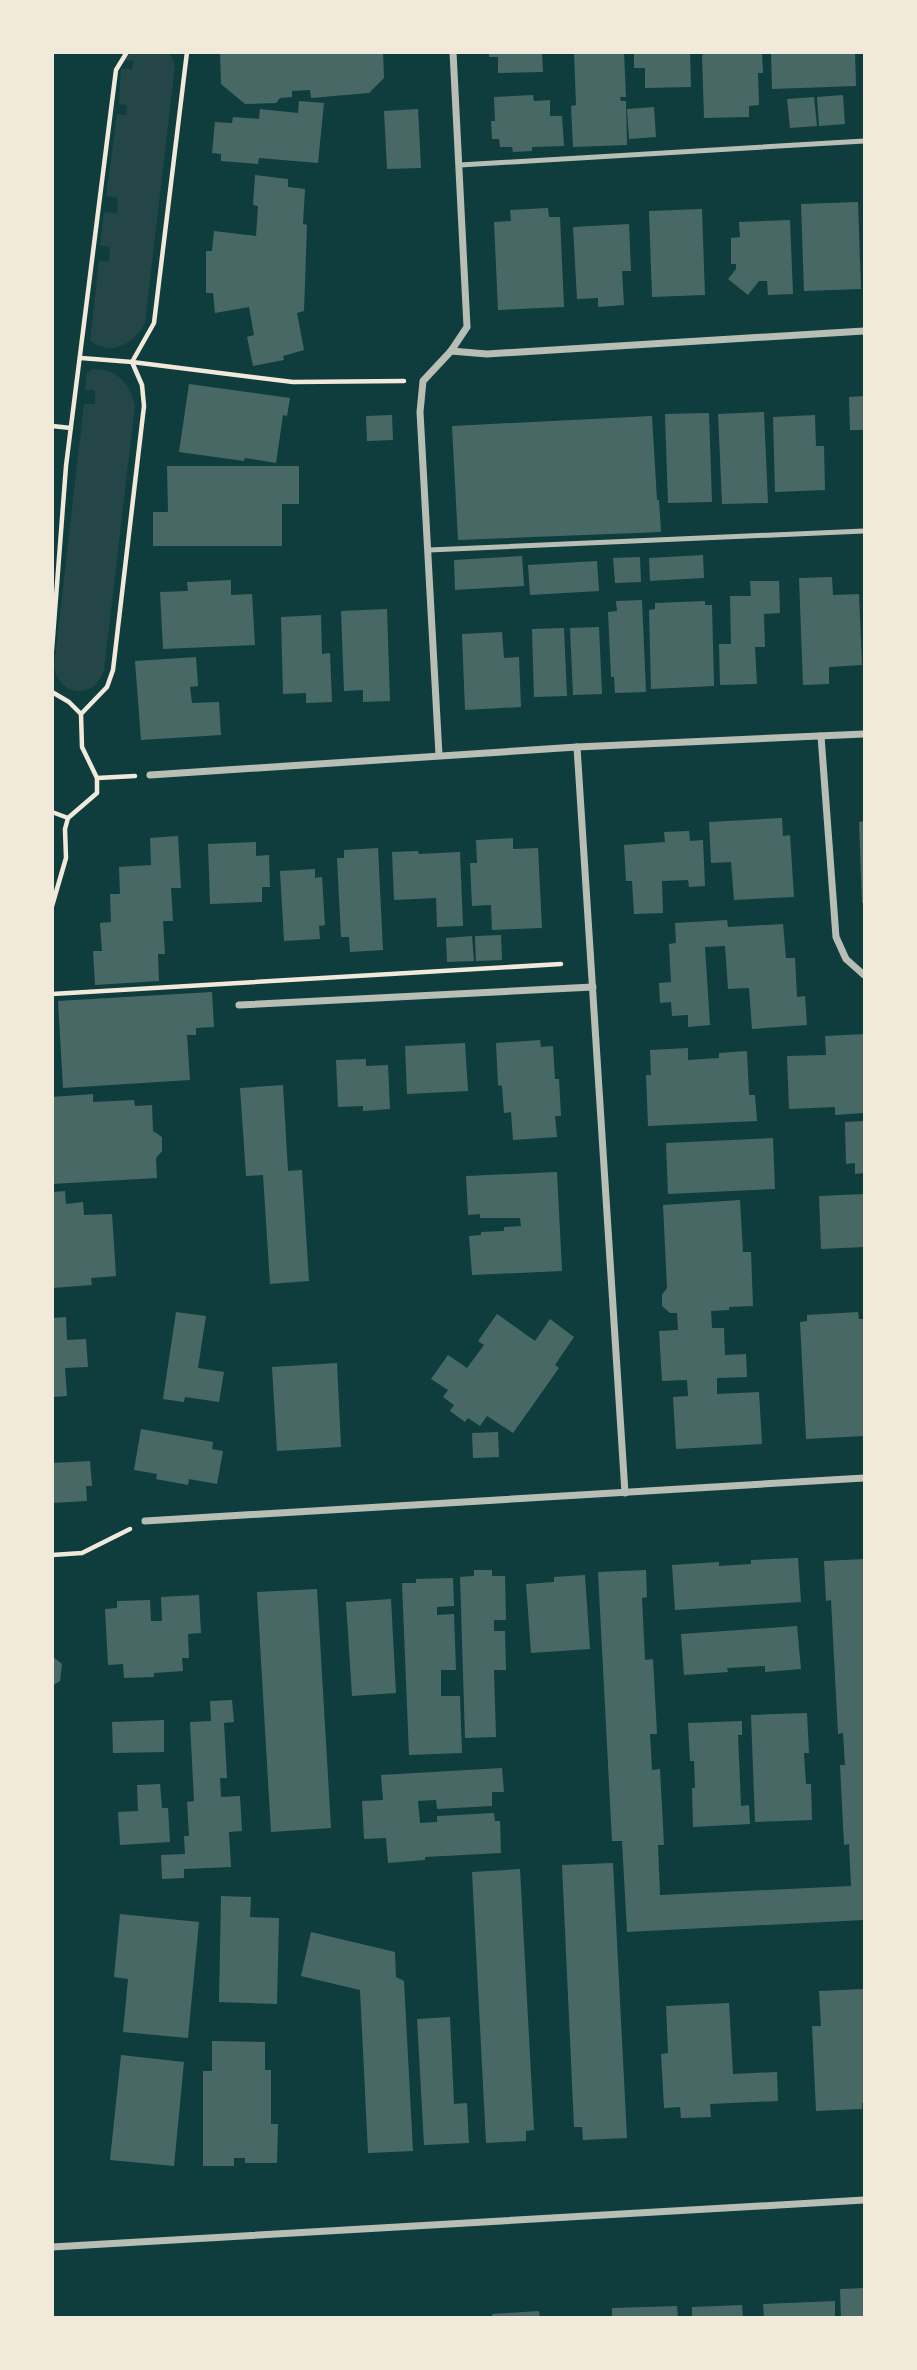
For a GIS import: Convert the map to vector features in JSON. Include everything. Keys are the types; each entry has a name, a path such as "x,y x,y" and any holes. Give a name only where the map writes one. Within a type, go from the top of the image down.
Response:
{"street":[{"path":"439,755 420,412 423,381 451,351 467,327 453,52"},
{"path":"451,351 487,354 864,331"},
{"path":"150,775 577,747 864,734"},
{"path":"821,736 836,937 846,958 864,975"},
{"path":"577,747 625,1493"},
{"path":"239,1005 593,987"},
{"path":"145,1521 864,1478"},
{"path":"52,2247 864,2200"}],"lane":[{"path":"460,165 864,141"},
{"path":"429,550 864,531"}],"path":[{"path":"52,650 71,428 116,70 127,52"},
{"path":"132,362 154,323 187,52"},
{"path":"81,358 293,382 423,381"},
{"path":"81,714 107,687 113,670 144,406 142,385 132,362"},
{"path":"52,426 71,428"},
{"path":"52,692 69,702 81,714 82,747 97,778 97,793 68,818 65,829 66,858 52,906"},
{"path":"97,778 150,775"},
{"path":"52,812 68,818"},
{"path":"52,994 561,964"},
{"path":"52,1555 82,1553 145,1521"}],"shaded area":[{"path":"130,53 170,53 175,65 145,323 128,342 114,348 106,348 90,341 99,261 109,262 110,247 100,245 104,212 117,213 118,198 106,196 117,114 126,115 127,105 119,104 121,69 132,69 133,61 125,60"},
{"path":"93,369 109,372 121,379 135,405 104,670 93,687 78,691 62,683 54,666 84,404 95,404 95,390 85,390 87,373"}],"building":[{"path":"220,52 383,52 384,78 369,93 311,98 310,90 292,91 292,97 280,98 276,103 245,104 221,84"},
{"path":"489,52 542,52 543,72 498,73 498,57 489,57"},
{"path":"574,52 624,52 626,97 620,97 621,101 626,101 627,145 573,147 571,106 576,105"},
{"path":"634,52 690,52 691,87 645,88 645,68 634,68"},
{"path":"707,52 762,52 763,73 758,73 759,105 749,106 749,117 704,118 702,55"},
{"path":"771,52 855,52 856,86 772,89"},
{"path":"533,95 534,101 550,100 550,116 562,116 564,146 532,147 532,151 513,152 512,147 500,147 499,139 492,139 491,121 495,121 494,97"},
{"path":"843,95 845,124 819,126 817,97"},
{"path":"814,97 817,126 790,128 787,99"},
{"path":"299,101 324,103 318,163 259,158 258,164 221,161 221,154 212,153 215,122 232,123 233,117 259,119 260,109 298,113"},
{"path":"654,107 656,137 629,139 627,109"},
{"path":"418,109 421,168 387,169 384,111"},
{"path":"255,175 288,179 288,187 305,189 303,224 307,225 304,311 297,313 304,350 283,356 284,360 253,366 247,337 254,335 249,307 215,313 213,293 206,293 206,251 212,251 214,231 256,236 258,206 253,205"},
{"path":"858,202 861,289 804,291 801,204"},
{"path":"548,208 549,217 560,217 564,307 498,310 494,222 511,221 510,210"},
{"path":"702,209 705,295 652,297 649,211"},
{"path":"790,220 793,294 768,295 767,281 759,281 748,295 728,279 736,269 736,264 731,264 731,238 740,237 739,222"},
{"path":"629,224 631,271 622,271 624,305 598,307 598,298 577,299 573,227"},
{"path":"189,384 290,398 287,416 283,415 276,463 179,452"},
{"path":"864,396 864,430 850,430 849,397"},
{"path":"764,412 768,503 722,504 718,414"},
{"path":"709,413 712,502 668,503 665,414"},
{"path":"392,415 393,440 367,441 366,416"},
{"path":"815,415 816,446 824,446 825,490 775,492 773,417"},
{"path":"652,416 661,532 458,540 452,426"},
{"path":"167,466 299,466 299,504 282,504 282,546 153,546 153,512 168,512"},
{"path":"703,555 704,578 650,581 649,558"},
{"path":"522,556 524,586 455,590 454,560"},
{"path":"640,557 641,582 615,583 613,558"},
{"path":"597,561 599,591 530,595 528,565"},
{"path":"832,577 833,595 859,594 862,665 829,667 829,684 803,685 799,578"},
{"path":"231,580 231,595 252,594 255,645 163,649 160,592 188,591 187,582"},
{"path":"750,581 779,581 780,613 764,614 765,647 755,647 757,684 720,685 719,644 731,644 730,596 751,596"},
{"path":"642,600 646,692 615,693 614,677 611,677 608,612 617,611 616,601"},
{"path":"705,601 705,605 712,605 714,686 651,689 649,610 655,609 655,603"},
{"path":"387,609 390,701 363,702 363,690 344,691 341,611"},
{"path":"321,615 322,654 330,653 332,702 306,703 306,693 283,694 281,617"},
{"path":"599,627 602,694 573,695 570,628"},
{"path":"564,628 567,696 534,697 532,629"},
{"path":"502,632 504,658 519,657 521,707 465,710 462,634"},
{"path":"196,657 198,686 190,687 192,703 219,702 221,735 141,740 135,661"},
{"path":"782,818 783,836 790,835 794,897 734,900 731,862 711,863 709,822"},
{"path":"864,821 864,903 862,903 859,822"},
{"path":"689,831 690,841 703,840 705,886 689,887 688,880 662,881 663,913 634,914 632,881 626,881 624,845 665,842 664,832"},
{"path":"178,836 181,888 171,888 173,921 163,921 165,954 158,954 159,981 95,985 93,951 102,951 100,923 111,922 110,894 120,894 119,867 151,865 150,838"},
{"path":"513,838 513,849 538,848 542,928 492,930 491,905 472,906 470,863 477,863 476,840"},
{"path":"256,842 256,856 269,855 270,887 262,887 262,902 210,904 208,844"},
{"path":"378,848 383,950 350,952 349,937 341,937 337,858 344,858 344,850"},
{"path":"418,851 419,854 460,852 463,926 437,927 436,898 394,900 392,852"},
{"path":"315,869 315,878 322,877 325,925 319,926 320,939 284,941 280,871"},
{"path":"727,920 728,927 783,924 786,958 795,958 797,997 805,996 807,1025 752,1029 749,988 728,989 725,946 705,947 710,1025 688,1027 688,1015 672,1016 671,1002 660,1003 659,983 671,982 669,944 676,943 675,923"},
{"path":"501,935 502,960 476,961 475,936"},
{"path":"472,936 474,961 447,962 446,938"},
{"path":"212,992 214,1027 196,1028 196,1035 187,1035 190,1080 63,1088 58,1001"},
{"path":"864,1034 864,1113 835,1115 835,1107 789,1109 787,1056 826,1055 825,1036"},
{"path":"540,1040 541,1047 553,1046 555,1079 559,1079 561,1116 555,1116 557,1137 513,1140 511,1112 504,1113 502,1086 498,1085 496,1043"},
{"path":"465,1043 468,1091 407,1094 405,1046"},
{"path":"688,1048 688,1060 719,1058 719,1053 747,1051 749,1095 755,1095 757,1121 648,1126 646,1075 651,1075 650,1050"},
{"path":"366,1059 366,1066 388,1065 390,1109 363,1111 363,1106 338,1107 336,1060"},
{"path":"283,1085 288,1171 302,1170 309,1281 270,1284 263,1175 246,1176 240,1088"},
{"path":"93,1094 93,1102 134,1100 135,1106 152,1105 153,1131 162,1137 162,1151 156,1158 157,1178 52,1184 52,1097"},
{"path":"864,1121 864,1173 855,1174 855,1163 846,1164 845,1122"},
{"path":"773,1138 775,1189 668,1194 666,1143"},
{"path":"557,1172 562,1271 472,1275 469,1236 481,1235 481,1232 504,1231 504,1227 521,1226 520,1218 480,1218 480,1214 468,1215 466,1176"},
{"path":"65,1191 66,1204 83,1202 84,1215 112,1214 116,1276 91,1278 92,1285 52,1288 52,1192"},
{"path":"864,1194 864,1247 821,1249 819,1196"},
{"path":"740,1200 743,1252 751,1252 753,1306 711,1311 712,1328 724,1328 725,1355 746,1354 747,1377 717,1378 717,1394 759,1392 762,1444 676,1449 673,1397 688,1396 687,1380 662,1381 659,1331 678,1330 677,1313 670,1313 662,1306 662,1295 667,1288 663,1205"},
{"path":"176,1312 206,1316 198,1368 224,1372 219,1402 185,1397 184,1402 163,1399"},
{"path":"858,1312 859,1319 864,1319 864,1436 806,1439 800,1322 807,1321 807,1315"},
{"path":"497,1314 535,1341 550,1319 574,1337 555,1365 559,1368 513,1433 487,1416 480,1426 468,1418 465,1422 450,1411 454,1405 443,1397 448,1390 431,1379 448,1355 467,1368 484,1345 478,1341"},
{"path":"66,1317 67,1340 86,1339 88,1367 65,1368 67,1396 52,1397 52,1318"},
{"path":"337,1363 341,1447 277,1451 272,1367"},
{"path":"141,1429 213,1442 212,1449 223,1451 217,1484 189,1479 188,1485 156,1479 157,1474 134,1470"},
{"path":"498,1432 499,1457 473,1458 472,1433"},
{"path":"90,1461 92,1486 86,1486 87,1501 52,1503 52,1463"},
{"path":"798,1558 801,1602 675,1610 672,1565 719,1562 719,1566 751,1564 751,1560"},
{"path":"864,1559 864,1920 627,1932 622,1841 612,1841 598,1572 646,1570 647,1597 642,1598 645,1660 653,1659 657,1734 650,1734 652,1770 660,1769 664,1845 658,1845 660,1895 851,1886 849,1844 844,1845 840,1765 845,1765 843,1733 838,1734 831,1600 826,1601 824,1561"},
{"path":"474,1570 492,1570 492,1576 505,1576 506,1620 494,1620 494,1631 505,1631 506,1670 494,1670 496,1737 465,1738 460,1577 474,1576"},
{"path":"585,1575 590,1649 531,1653 526,1584 554,1582 554,1577"},
{"path":"453,1578 454,1606 437,1607 437,1615 454,1614 456,1670 441,1670 441,1696 460,1696 462,1753 409,1755 402,1583 416,1583 416,1579"},
{"path":"317,1589 331,1828 271,1832 257,1592"},
{"path":"199,1595 201,1633 188,1634 189,1658 182,1658 183,1671 154,1673 154,1677 124,1678 123,1664 108,1665 105,1609 117,1608 117,1601 150,1600 151,1621 162,1621 161,1597"},
{"path":"391,1599 396,1693 352,1696 346,1602"},
{"path":"797,1626 801,1669 765,1672 765,1666 727,1668 728,1672 684,1675 681,1634"},
{"path":"52,1656 62,1664 60,1681 52,1686"},
{"path":"232,1700 234,1722 224,1723 227,1778 220,1778 221,1797 240,1796 242,1831 229,1832 231,1867 184,1869 184,1878 162,1879 161,1855 185,1854 184,1836 189,1836 187,1802 194,1801 190,1722 211,1721 210,1701"},
{"path":"807,1713 809,1753 804,1753 806,1784 811,1784 812,1820 755,1822 751,1715"},
{"path":"164,1720 164,1752 113,1753 112,1722"},
{"path":"742,1721 742,1735 738,1735 741,1806 749,1805 750,1824 693,1827 694,1761 690,1761 688,1723"},
{"path":"502,1768 504,1792 492,1792 492,1806 437,1809 436,1800 418,1801 420,1823 437,1822 437,1816 494,1813 495,1821 500,1821 501,1853 425,1857 425,1860 388,1863 386,1838 364,1839 362,1801 383,1800 381,1775"},
{"path":"160,1784 162,1808 168,1808 170,1842 120,1845 118,1812 138,1811 137,1785"},
{"path":"613,1863 627,2138 583,2140 582,2127 574,2127 562,1865"},
{"path":"520,1869 534,2130 526,2131 526,2141 486,2143 472,1872"},
{"path":"221,1896 251,1897 250,1917 279,1918 277,2004 219,2002"},
{"path":"120,1914 199,1922 188,2038 123,2032 128,1979 114,1977"},
{"path":"311,1932 395,1952 396,1977 404,1981 413,2151 368,2153 360,1990 301,1976"},
{"path":"864,1989 862,2109 816,2111 812,2026 821,2026 819,1991"},
{"path":"729,2003 733,2074 777,2072 778,2101 710,2104 711,2117 681,2118 680,2107 664,2108 661,2054 668,2053 666,2006"},
{"path":"450,2017 454,2104 467,2103 469,2143 424,2145 417,2019"},
{"path":"212,2041 265,2042 265,2070 271,2070 271,2124 278,2124 277,2163 245,2163 245,2158 234,2158 234,2166 203,2166 203,2071 212,2071"},
{"path":"121,2055 184,2062 174,2166 110,2160"},
{"path":"864,2288 864,2318 841,2318 840,2289"},
{"path":"835,2301 835,2318 764,2318 763,2304"},
{"path":"742,2305 743,2318 692,2318 692,2307"},
{"path":"677,2306 678,2318 612,2318 612,2308"},
{"path":"539,2311 540,2318 493,2318 492,2314"}]}
